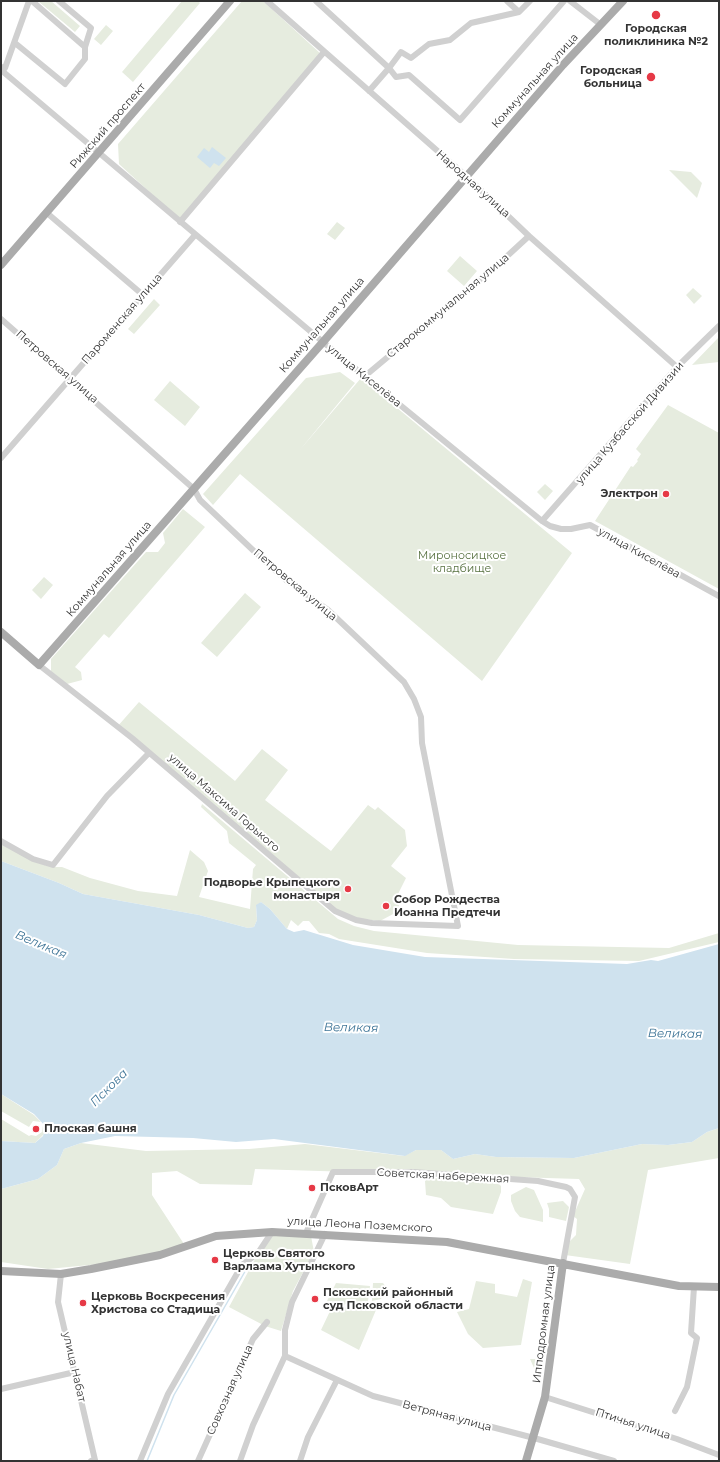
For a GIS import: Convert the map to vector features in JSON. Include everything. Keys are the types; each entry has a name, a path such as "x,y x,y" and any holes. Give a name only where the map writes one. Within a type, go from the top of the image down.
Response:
{"main road":[{"name":"Рижский проспект","path":"1,265 230,1"},
{"name":"Коммунальная улица","path":"39,665 323,342 466,176 623,1"},
{"name":"улица Максима Горького","path":"1,632 39,665"},
{"name":"улица Леона Поземского","path":"1,1271 61,1274 91,1270 160,1255 216,1236 272,1232 447,1242 679,1286 719,1287"},
{"name":"Ипподромная улица","path":"526,1461 545,1397 563,1263"}],"street":[{"path":"1,68 5,68 31,1 85,46"},
{"path":"15,43 66,84 85,58 85,46 91,28 59,1"},
{"name":"Народная улица","path":"268,1 466,176 529,236 677,367"},
{"path":"316,1 389,68 396,77 409,75 460,120 564,1"},
{"path":"507,1 519,12"},
{"path":"369,91 401,52 411,58 429,44 450,40 471,23 519,12 530,1"},
{"path":"570,1 601,25"},
{"path":"180,222 324,52"},
{"name":"улица Киселёва","path":"1,68 180,222 323,342 542,521 550,526 561,529 570,529 590,525 719,596"},
{"path":"47,213 143,295"},
{"name":"Пароменская улица","path":"1,458 196,235"},
{"name":"Старокоммунальная улица","path":"365,376 492,270 529,236"},
{"name":"Петровская улица","path":"1,319 70,378 194,489 200,500 257,554 286,580 328,610 404,682 414,699 421,718 422,743 458,926"},
{"name":"улица Кузбасской Дивизии","path":"542,521 677,367 719,326"},
{"name":"улица Максима Горького","path":"39,665 69,687 149,753 253,842 342,915 372,923 458,926"},
{"path":"1,841 33,859 53,865 103,801 149,753"},
{"name":"Советская набережная","path":"306,1233 333,1172 413,1172 538,1181 570,1190"},
{"name":"Ипподромная улица","path":"563,1263 565,1242 575,1197 570,1190"},
{"path":"140,1461 172,1387 242,1265 258,1253 272,1232"},
{"path":"240,1461 253,1425 285,1356 285,1330 288,1315 297,1292 325,1234"},
{"name":"улица Набат","path":"61,1274 58,1302 75,1372 93,1460"},
{"path":"675,1411 687,1387 697,1338 691,1333 694,1287"},
{"name":"Совхозная улица","path":"198,1461 253,1339 266,1322"},
{"name":"Ветряная улица","path":"285,1356 373,1396 534,1438 614,1461"},
{"path":"1,1389 75,1372"},
{"path":"300,1461 308,1437 337,1380"},
{"name":"Птичья улица","path":"545,1397 672,1437 719,1455"}],"green space":[{"path":"38,1 51,1 80,26 75,32"},
{"path":"182,1 198,1 200,3 133,82 122,72"},
{"path":"242,1 263,1 321,54 180,220 119,164 118,144"},
{"path":"106,25 113,31 101,45 94,39"},
{"path":"669,170 691,172 702,183 697,198"},
{"path":"337,222 345,228 335,240 327,234"},
{"path":"460,256 477,271 464,286 447,271"},
{"path":"693,288 702,296 694,304 686,295"},
{"path":"154,299 160,305 134,334 128,329"},
{"path":"719,337 719,362 692,365"},
{"name":"Мироносицкое кладбище","path":"340,372 355,383 299,451 361,378 572,553 482,681 240,474 213,505 203,494 306,378"},
{"path":"170,381 200,407 185,426 154,400"},
{"name":"Электрон","path":"668,405 719,433 719,589 595,521 631,466 633,467 638,461 637,460 641,454 636,449"},
{"path":"545,484 553,491 545,500 537,492"},
{"path":"183,509 205,527 109,638 104,634 75,667 81,672 82,680 67,684 51,671 51,659 146,552 158,552 165,543 163,533"},
{"path":"44,577 53,585 41,599 32,590"},
{"path":"245,593 261,607 217,657 201,643"},
{"path":"139,702 235,781 262,749 288,770 265,800 331,851 368,805 375,810 378,807 405,830 407,846 391,866 406,878 397,896 402,900 395,913 380,921 355,918 337,910 117,727"},
{"path":"202,804 338,919 354,926 374,931 518,945 669,948 719,933 719,942 639,961 514,959 427,953 339,939 329,934 319,933 309,921 303,921 298,926 291,920 287,929 270,909 261,902 256,906 257,920 254,927 248,928 199,915 83,894 59,883 1,861 1,843 32,861 51,867 62,867 90,878 138,891 177,896 190,850 204,862 208,871 199,897 250,909 253,869 256,865 229,843 227,831 201,807"},
{"path":"1,1094 34,1115 41,1122 33,1121 29,1127 1,1111"},
{"path":"1,1119 29,1136 36,1136 42,1132 43,1125 46,1127 45,1133 35,1143 1,1141"},
{"path":"719,1128 719,1158 648,1170 630,1264 565,1255 568,1243 576,1235 577,1219 573,1216 585,1189 579,1179 255,1169 252,1185 200,1184 177,1171 152,1173 152,1195 184,1244 156,1253 110,1263 48,1269 1,1262 1,1189 38,1179 57,1165 64,1149 81,1143 146,1151 249,1149 305,1144 404,1156 416,1150 441,1150 453,1159 475,1154 496,1157 574,1158 642,1144 668,1145 692,1142 707,1132"},
{"path":"429,1178 495,1180 501,1186 501,1192 493,1214 451,1207 441,1198 426,1195 425,1181"},
{"path":"526,1187 534,1190 543,1210 543,1222 520,1217 515,1211 511,1201 511,1195"},
{"path":"563,1201 569,1207 566,1221 549,1217 547,1203"},
{"path":"273,1234 311,1236 314,1252 293,1291 281,1331 265,1326 229,1307 254,1261"},
{"path":"523,1279 532,1282 521,1345 483,1348 468,1334 457,1312 469,1309 476,1281 495,1284 495,1293 517,1297"},
{"path":"336,1283 370,1286 368,1301 345,1304 344,1306 346,1308 379,1303 359,1350 321,1330 331,1309 325,1305"},
{"path":"373,1283 383,1283 386,1287 381,1299 372,1301"},
{"path":"530,1359 544,1359 541,1376 538,1377"}],"water":[{"path":"212,147 226,158 219,166 214,163 210,168 197,157 204,148 209,152"},
{"path":"1,861 59,883 83,894 199,915 248,928 254,927 257,920 256,905 261,902 270,909 287,929 294,932 304,930 353,945 425,957 627,964 651,960 658,961 719,944 719,1128 707,1132 692,1142 668,1145 642,1144 574,1158 496,1157 475,1154 453,1159 441,1150 416,1150 405,1156 274,1139 236,1142 193,1138 115,1136 81,1143 64,1149 57,1165 38,1179 1,1189 1,1141 35,1143 43,1136 46,1127 34,1114 1,1094"}],"waterway":[{"path":"147,1461 174,1395 247,1268"}],"place":[{"name":"Городская поликлиника №2","path":"656,15"},
{"name":"Городская больница","path":"651,77"},
{"name":"Электрон","path":"666,494"},
{"name":"Подворье Крыпецкого монастыря","path":"348,889"},
{"name":"Собор Рождества Иоанна Предтечи","path":"386,906"},
{"name":"Плоская башня","path":"36,1129"},
{"name":"ПсковАрт","path":"312,1188"},
{"name":"Церковь Святого Варлаама Хутынского","path":"215,1260"},
{"name":"Псковский районный суд Псковской области","path":"315,1299"},
{"name":"Церковь Воскресения Христова со Стадища","path":"83,1303"}],"water label":[{"name":"Великая","path":"41,945"},
{"name":"Великая","path":"351,1028"},
{"name":"Великая","path":"675,1034"},
{"name":"Пскова","path":"109,1088"}]}
